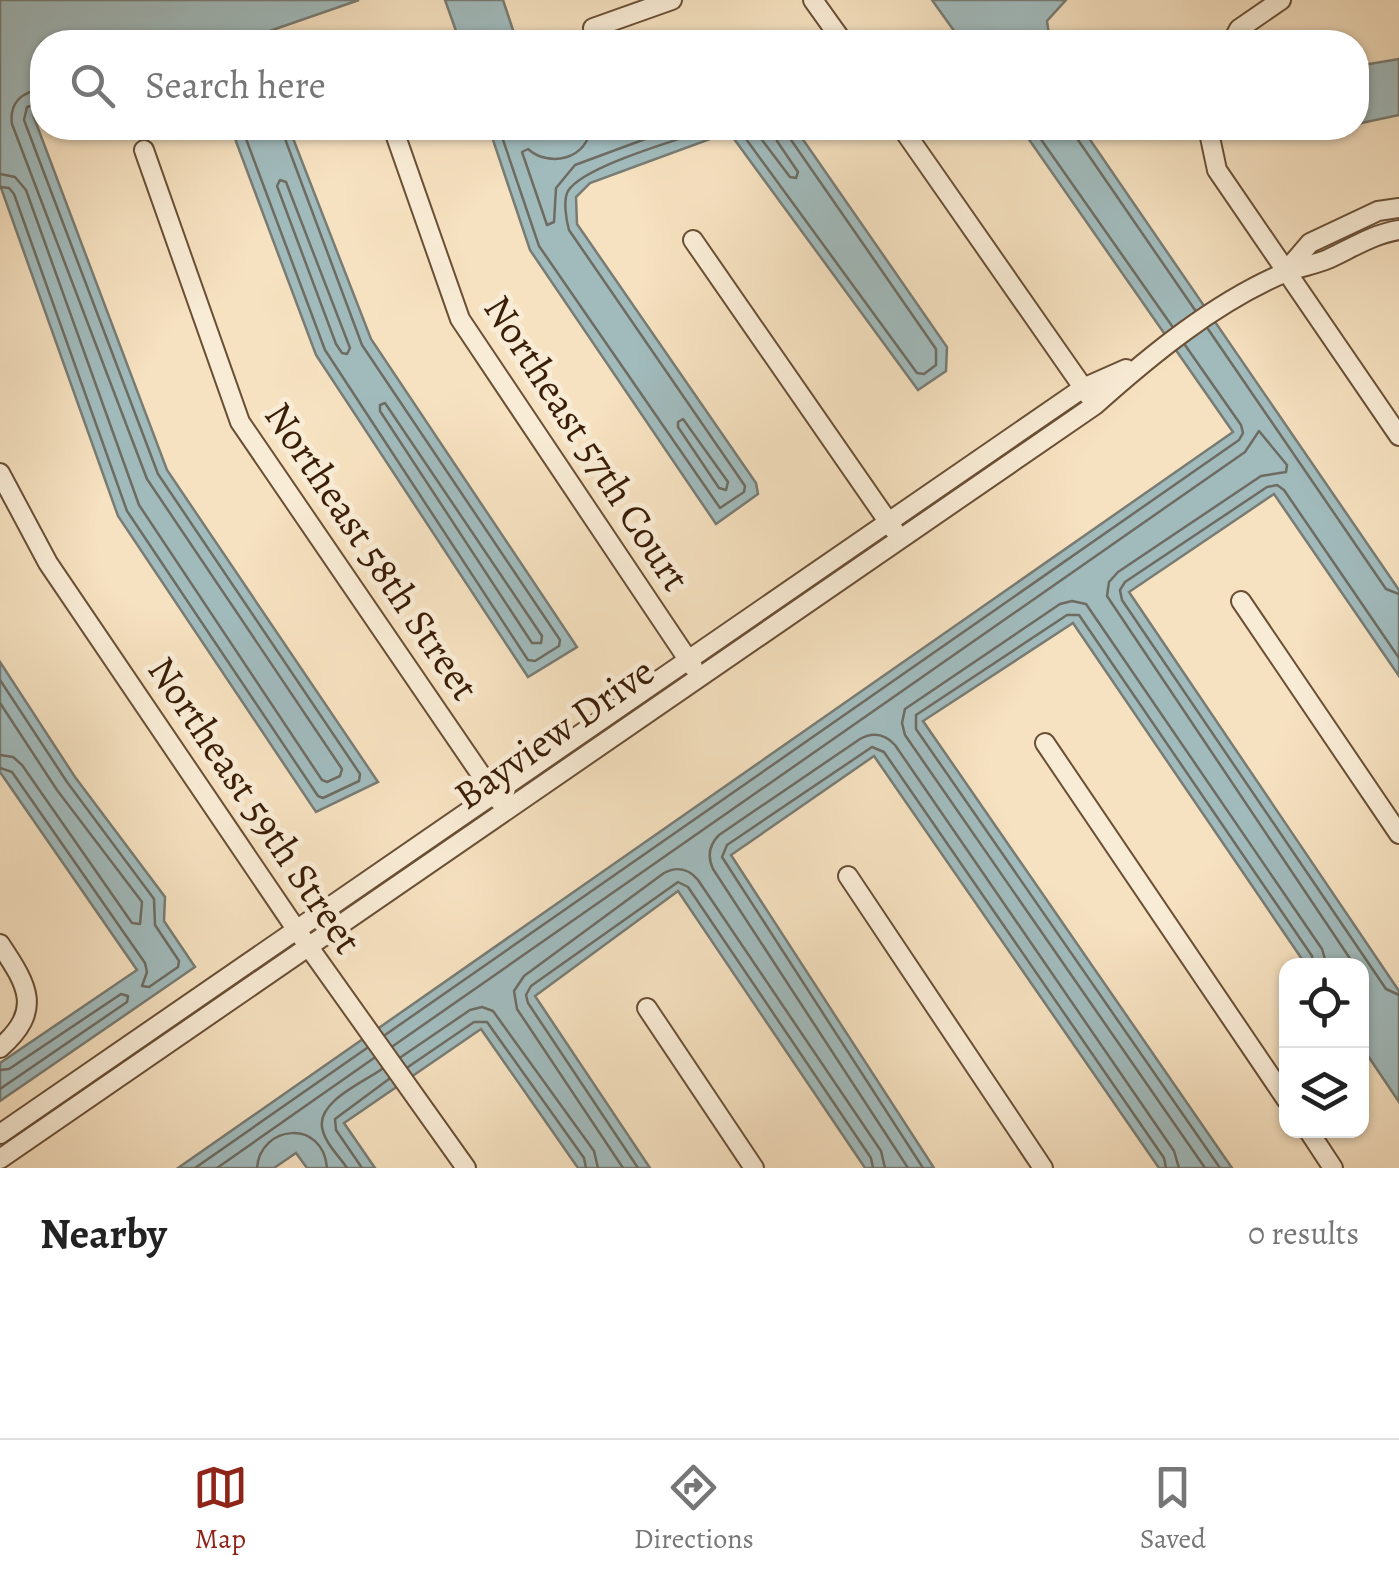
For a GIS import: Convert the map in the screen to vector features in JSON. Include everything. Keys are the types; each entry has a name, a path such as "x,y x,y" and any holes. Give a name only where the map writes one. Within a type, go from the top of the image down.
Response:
{"street":[{"path":"593,28 672,0"},
{"path":"814,0 835,30"},
{"path":"1239,30 1281,0"},
{"name":"Northeast 57th Court","path":"397,140 460,319 699,675"},
{"path":"910,140 1095,404"},
{"path":"1210,140 1216,170 1399,436"},
{"name":"Northeast 58th Street","path":"144,150 240,422 505,810"},
{"name":"Bayview Drive","path":"1285,272 1310,243 1378,211 1399,208"},
{"path":"1378,211 1391,231"},
{"name":"Bayview Drive","path":"0,1159 1095,404 1145,360 1220,308 1285,272 1323,262 1391,231"},
{"path":"693,240 900,538"},
{"name":"Bayview Drive","path":"6,1130 1083,388 1145,360"},
{"path":"988,454 1000,470"},
{"name":"Northeast 59th Street","path":"0,473 48,563 296,930 466,1168"},
{"path":"781,595 793,612"},
{"path":"1241,600 1399,834"},
{"path":"580,733 591,750"},
{"path":"1045,742 1279,1089"},
{"path":"390,864 402,881"},
{"path":"848,876 1042,1168"},
{"path":"0,944 20,974 28,1005 20,1030 0,1048"},
{"path":"204,993 216,1010"},
{"path":"646,1008 754,1168"},
{"path":"110,1058 121,1075"},
{"path":"6,1130 24,1142"},
{"path":"1313,1138 1334,1168"}],"water":[{"path":"0,0 359,0 272,30 30,30 30,140 42,140 167,470 378,782 316,812 118,516 0,185"},
{"path":"445,0 503,0 513,30 456,30"},
{"path":"932,0 1066,0 1047,21 1048,30 953,30"},
{"path":"1399,59 1399,115 1369,121 1369,64"},
{"path":"235,140 294,140 371,339 577,647 528,677 316,355"},
{"path":"493,140 707,140 590,183 576,197 577,224 756,483 758,494 716,524 530,250"},
{"path":"735,140 803,140 947,347 946,371 918,390"},
{"path":"1029,140 1090,140 1399,590 1399,676 1274,494 1129,592 1399,991 1399,1102 1369,1057 1369,958 1301,958 1073,623 923,721 1232,1168 1159,1168 874,756 731,855 934,1168 865,1168 678,891 535,996 650,1168 578,1168 481,1029 344,1123 375,1168 307,1168 296,1153 274,1168 178,1168 1233,432"},
{"path":"0,662 75,777 165,897 164,921 195,967 0,1101 0,1063 137,970 0,772"}]}
